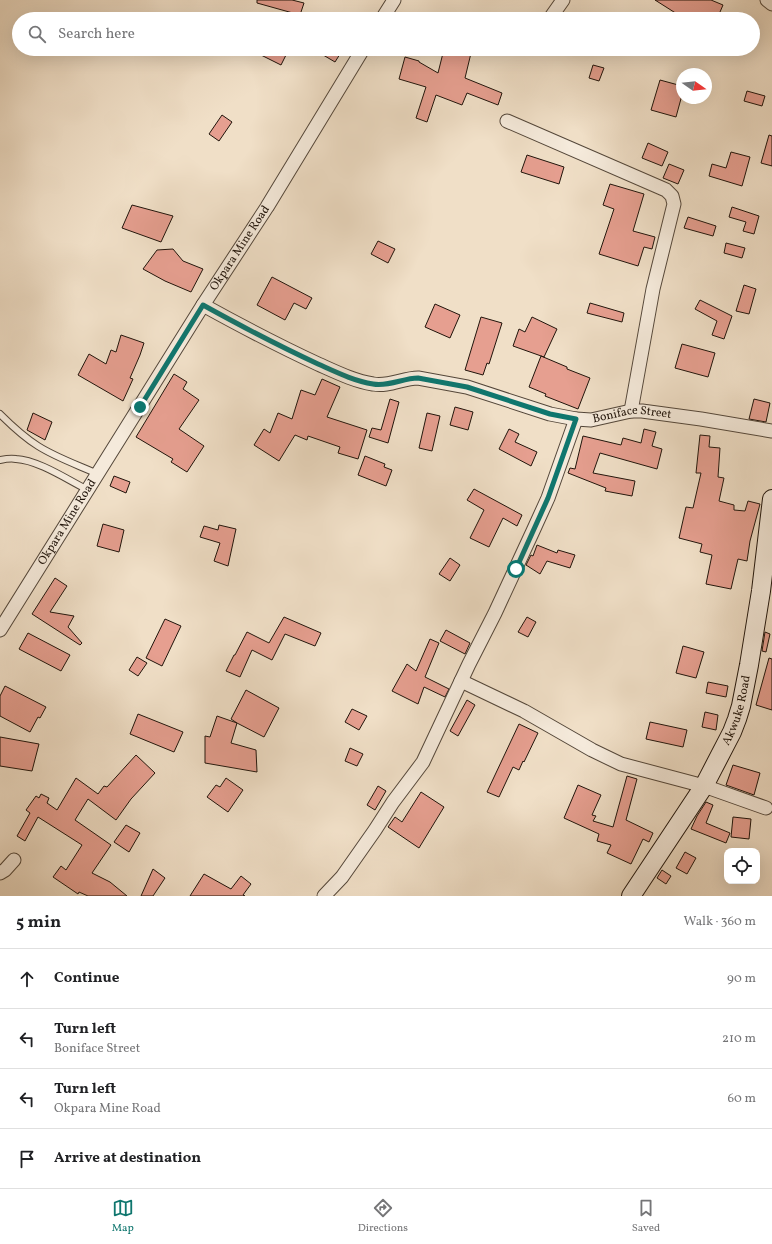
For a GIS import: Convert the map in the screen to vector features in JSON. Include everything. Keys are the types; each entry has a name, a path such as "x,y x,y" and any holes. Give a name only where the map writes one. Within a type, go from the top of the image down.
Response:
{"main road":[{"name":"Akwuke Road","path":"631,896 704,786 732,732 741,706 746,685 761,591 772,499"}],"street":[{"path":"386,12 394,0"},
{"path":"555,12 563,0"},
{"path":"767,0 772,4"},
{"name":"Okpara Mine Road","path":"0,630 203,305 267,208 359,56"},
{"path":"507,121 666,190 672,196 674,204 653,289 631,411"},
{"name":"Boniface Street","path":"203,305 236,324 303,357 363,382 384,385 411,378 418,378 467,387 550,414 576,419 591,420 631,411 642,411 772,431"},
{"path":"324,896 342,877 375,830 392,802 423,762 498,607 548,498 576,419"},
{"path":"461,681 524,711 592,750 621,764 704,786 766,808"},
{"path":"0,873 5,870 14,860"}],"lane":[{"path":"0,414 17,431 38,446 58,457 98,474"},
{"path":"0,460 16,458 28,461 44,467 88,490"}],"building":[{"path":"257,0 292,0 304,3 301,12 289,12 257,3"},
{"path":"655,0 711,0 723,5 720,12 674,12"},
{"path":"263,56 286,56 281,65"},
{"path":"325,56 339,56 335,62"},
{"path":"442,56 470,56 465,78 502,93 498,105 467,93 462,105 436,95 427,122 416,118 426,87 399,79 405,57 419,61 438,73"},
{"path":"593,65 604,68 599,81 589,78"},
{"path":"660,80 676,84 676,104 680,104 676,117 651,110"},
{"path":"747,91 765,96 762,106 744,101"},
{"path":"222,115 232,122 219,141 209,134"},
{"path":"769,135 772,136 772,166 761,163"},
{"path":"648,143 668,152 662,166 642,158"},
{"path":"731,152 750,157 742,186 709,176 712,164 726,168"},
{"path":"527,155 564,167 559,184 521,172"},
{"path":"669,164 684,170 678,184 663,178"},
{"path":"610,184 644,194 633,231 655,237 652,249 644,247 638,266 599,254 614,209 603,205"},
{"path":"132,205 173,216 161,242 122,228"},
{"path":"732,207 759,216 754,234 743,231 746,222 729,217"},
{"path":"688,217 716,226 713,236 684,228"},
{"path":"378,241 395,249 388,263 371,254"},
{"path":"726,243 745,248 742,258 724,253"},
{"path":"173,249 183,261 203,269 191,292 165,281 143,269 157,250"},
{"path":"272,277 312,298 306,309 294,303 285,320 257,305"},
{"path":"744,285 756,289 749,314 736,311"},
{"path":"700,300 732,316 724,339 712,335 717,321 695,309"},
{"path":"590,303 624,313 622,322 587,313"},
{"path":"435,304 460,315 450,338 425,327"},
{"path":"481,317 502,323 489,364 487,363 483,375 465,370"},
{"path":"532,317 557,329 544,357 513,346 519,329 525,332"},
{"path":"121,335 144,343 130,378 133,379 123,401 78,375 89,354 106,364 111,350 116,352"},
{"path":"682,344 715,353 708,377 675,368"},
{"path":"541,356 567,367 567,369 590,378 578,409 545,396 546,394 529,387"},
{"path":"174,374 187,382 183,389 199,400 179,429 204,446 187,472 171,462 173,459 136,437"},
{"path":"322,379 340,387 327,417 367,430 358,459 338,453 340,447 308,436 307,440 295,435 279,461 254,445 264,429 270,433 278,413 292,419 301,390 315,395"},
{"path":"390,399 399,402 388,443 369,437 372,428 381,430"},
{"path":"754,399 770,403 766,422 749,419"},
{"path":"455,407 473,412 468,430 450,425"},
{"path":"33,413 52,422 45,440 27,430"},
{"path":"427,413 440,416 432,451 419,448"},
{"path":"509,429 519,434 515,442 537,452 531,466 499,449"},
{"path":"644,429 656,432 652,446 662,449 657,469 600,453 593,473 635,481 632,496 605,491 606,488 568,473 570,468 575,469 583,436 621,445 623,438 641,443"},
{"path":"700,435 710,436 709,447 720,448 718,477 724,478 719,501 734,505 734,510 745,511 748,501 760,504 750,541 747,561 738,559 731,589 706,584 712,555 700,552 702,544 679,538 686,507 693,508 701,473 696,473"},
{"path":"365,456 385,464 384,467 392,470 386,486 358,475"},
{"path":"114,476 130,482 126,493 110,486"},
{"path":"474,489 522,515 517,526 503,518 489,547 470,538 484,510 467,500"},
{"path":"103,524 124,530 119,552 97,546"},
{"path":"219,525 236,529 228,566 214,561 220,543 200,537 204,526 218,530"},
{"path":"537,545 557,553 558,550 575,555 570,568 547,561 540,574 526,565 531,555 533,556"},
{"path":"450,558 460,565 450,581 439,574"},
{"path":"55,578 67,586 50,612 74,616 68,627 82,643 80,645 32,614"},
{"path":"284,617 321,633 315,646 285,634 272,660 252,650 240,677 226,671 247,632 269,643"},
{"path":"527,617 536,622 528,637 518,632"},
{"path":"165,619 181,626 162,666 146,658"},
{"path":"446,630 470,643 465,654 440,641"},
{"path":"765,632 770,634 766,652 762,651"},
{"path":"28,633 70,655 61,671 19,649"},
{"path":"430,639 439,643 425,677 449,689 445,697 424,687 418,704 392,691 407,664 416,671"},
{"path":"683,646 704,652 696,678 676,673"},
{"path":"137,657 147,663 138,676 129,670"},
{"path":"769,658 772,659 772,710 756,705"},
{"path":"708,682 728,686 726,697 706,693"},
{"path":"5,686 46,707 40,718 38,717 30,732 0,716 0,696"},
{"path":"246,690 279,708 264,737 231,719"},
{"path":"467,700 475,705 458,736 450,731"},
{"path":"352,709 367,716 359,730 345,722"},
{"path":"705,712 718,715 716,730 702,727"},
{"path":"138,714 183,732 174,752 130,734"},
{"path":"217,716 237,723 231,743 256,750 257,772 205,763 205,736 210,737"},
{"path":"650,722 687,730 683,747 646,739"},
{"path":"519,724 538,733 519,770 513,767 499,797 487,792"},
{"path":"0,737 39,744 32,771 0,766"},
{"path":"350,748 363,754 357,766 345,761"},
{"path":"136,755 155,773 131,799 116,820 88,799 75,820 111,845 92,873 110,882 127,896 88,896 79,892 78,894 53,877 61,866 66,870 82,845 38,817 25,841 17,836 30,813 26,810 36,796 39,798 41,794 49,798 47,803 57,810 76,778 98,794 104,786 107,787"},
{"path":"733,765 760,773 754,795 726,785"},
{"path":"627,776 637,779 626,820 653,833 649,842 643,839 631,864 607,853 611,845 597,841 599,834 564,818 578,785 601,795 592,815 596,816 593,821 613,827"},
{"path":"226,778 243,790 228,812 207,797 216,785 220,787"},
{"path":"378,786 386,791 375,810 367,805"},
{"path":"421,792 444,807 419,848 388,827 395,817 402,822"},
{"path":"706,802 713,805 706,823 730,833 726,843 691,829"},
{"path":"733,817 751,819 749,839 731,837"},
{"path":"126,825 140,833 129,852 114,842"},
{"path":"685,852 696,858 687,874 676,868"},
{"path":"153,869 165,878 153,896 141,896"},
{"path":"662,870 671,876 666,884 657,878"},
{"path":"204,874 231,889 241,876 251,884 243,895 245,896 190,896"}],"route":[{"path":"140,407 203,305 236,324 303,357 363,382 384,385 411,378 418,378 467,387 550,414 576,419 548,498 516,569"}]}
